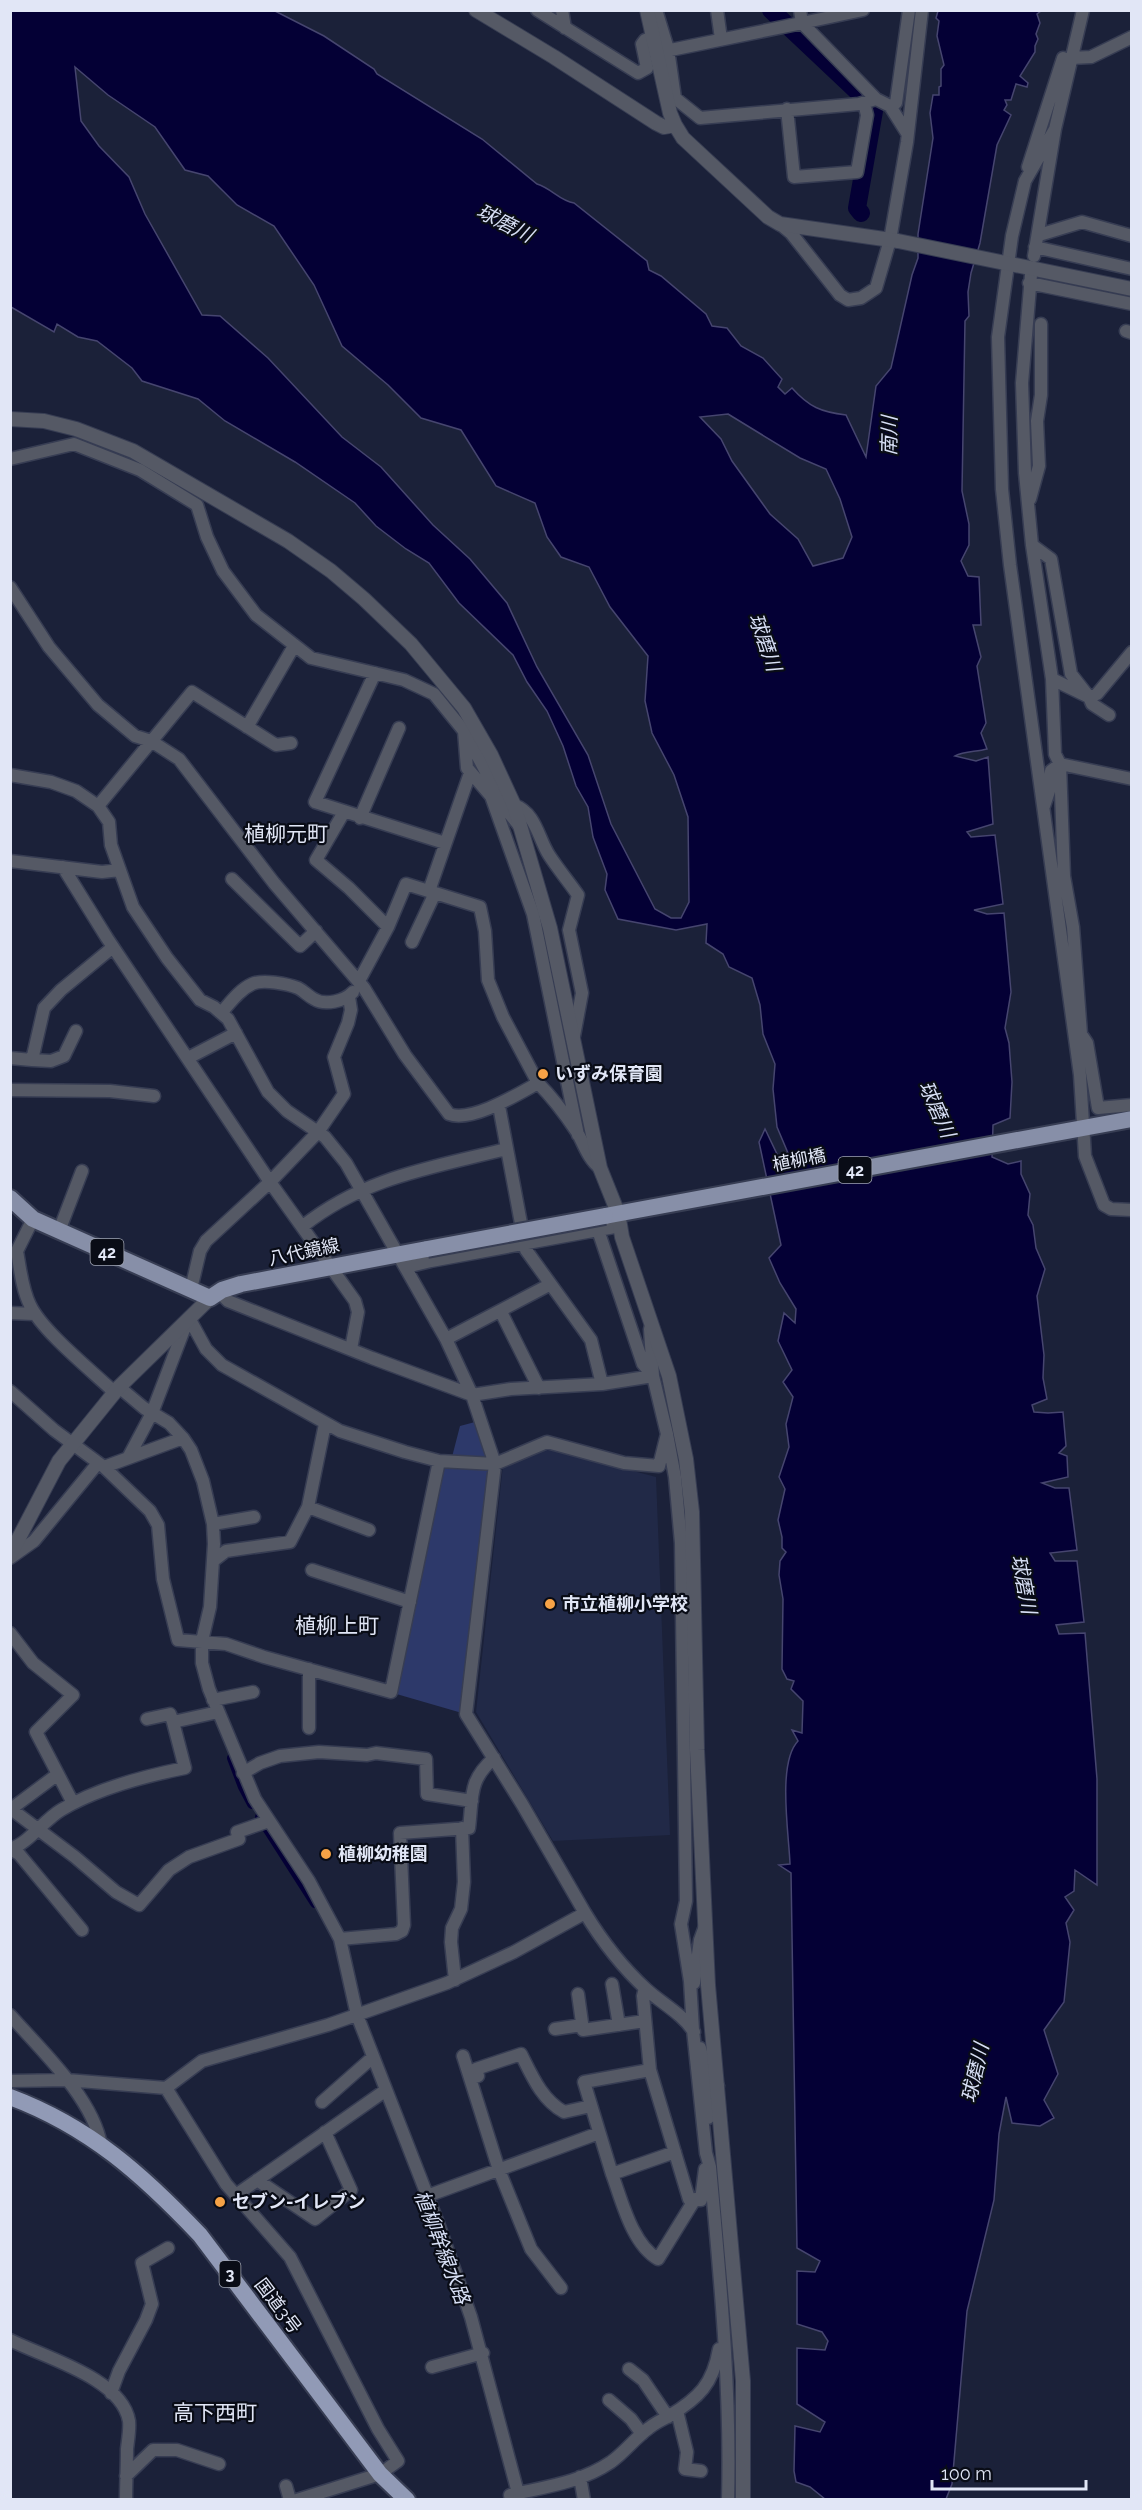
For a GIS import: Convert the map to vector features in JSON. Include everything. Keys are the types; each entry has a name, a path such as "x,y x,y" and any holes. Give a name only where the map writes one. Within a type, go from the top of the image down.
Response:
{"highway":[{"name":"国道3号","path":"10,2097 67,2122 140,2174 200,2235 380,2474 406,2499"}],"main road":[{"name":"42","path":"1082,1127 1131,1119"},
{"name":"植柳橋","path":"614,1219 1082,1127"},
{"name":"42","path":"10,1198 33,1219 191,1289 216,1294"},
{"name":"八代鏡線","path":"216,1294 241,1284 331,1265 402,1260 427,1249 614,1219"}],"street":[{"path":"476,10 656,123 664,127 675,125"},
{"path":"537,10 638,73 647,68 642,44 653,37"},
{"path":"562,10 565,28"},
{"path":"647,10 653,37 662,51 675,98 700,118 868,102 890,106 896,103 909,10"},
{"path":"656,10 670,113 683,138 768,217 791,233 840,295 848,300 861,298 876,288 894,241 922,10"},
{"path":"717,10 722,39"},
{"path":"787,109 794,177 857,172 868,102 800,24 800,10"},
{"path":"662,51 863,10"},
{"path":"1075,10 1062,63 1031,151 1006,262 998,337 1002,489 1010,565 1045,804 1080,1075 1085,1156 1104,1205 1111,1209 1131,1210"},
{"path":"1036,246 1055,129 1083,10"},
{"path":"1071,58 1091,57 1131,37"},
{"path":"890,106 908,133"},
{"path":"1025,181 1055,129"},
{"path":"1036,246 1082,222 1131,236"},
{"path":"780,224 894,241 1131,289"},
{"path":"1036,246 1131,269"},
{"path":"1131,304 1030,279 1022,382 1032,545 1056,681 1055,754 1060,764 1064,876 1073,927 1081,1034 1087,1043 1098,1108 1131,1105"},
{"path":"1028,506 1039,466 1037,421 1041,395 1041,324"},
{"path":"10,419 44,422 76,429 133,451 288,541 331,571 411,644 464,708 491,755 510,807"},
{"path":"10,459 74,444 133,451"},
{"path":"74,444 140,471 197,505 207,537 223,571 256,615 294,646 311,658 404,680 434,694 464,731 521,828 550,928 600,1168 614,1219 643,1364 653,1376"},
{"path":"1032,545 1051,559 1071,674 1092,704 1109,715"},
{"path":"10,587 49,647 98,705 135,736 151,741 179,759 224,820 359,982 405,1055 449,1114 456,1117 499,1106 538,1083"},
{"path":"247,727 294,646"},
{"path":"1056,681 1089,697 1097,694 1131,652"},
{"path":"1056,681 1069,656"},
{"path":"375,673 315,802 445,843"},
{"path":"98,806 192,692 276,745 291,743"},
{"path":"360,818 399,728"},
{"path":"464,731 467,768 470,773 491,795 510,807 522,808 539,831 548,853 578,895 570,930 582,993 573,1040"},
{"path":"1063,847 1045,804 1051,771 1060,764 1131,779"},
{"path":"412,942 432,892 445,843 470,773"},
{"path":"10,776 51,782 76,791 98,806 109,822 111,845 133,907 167,958 200,1000 214,1007 228,1019 268,1092 287,1111 318,1132 346,1163 446,1339 472,1395 495,1464 466,1714 607,1947 645,1988 688,2022 698,2038 714,2086 701,2200 689,2199 650,2070 643,1996 645,1988"},
{"path":"491,795 533,914 578,1135"},
{"path":"344,812 316,860 349,888 388,927"},
{"path":"10,861 102,872 120,870"},
{"path":"63,867 113,947 270,1182 331,1265 357,1307 351,1349"},
{"path":"232,879 300,946 316,932"},
{"path":"191,1289 200,1251 206,1241 270,1182 318,1132 344,1095 334,1057 348,1023 351,1010 349,997 388,927 406,884 480,907 485,932 488,980 503,1017 538,1083 557,1103 593,1163 600,1168"},
{"path":"32,1060 44,1008 61,990 113,947"},
{"path":"221,1013 240,992 253,983 291,986 318,1002 349,997"},
{"path":"10,1058 51,1061 64,1056 76,1031"},
{"path":"188,1059 236,1033"},
{"path":"10,1090 110,1092 154,1096"},
{"path":"499,1106 526,1250 549,1286 591,1340 602,1384"},
{"path":"303,1226 326,1208 361,1189 382,1181 506,1149"},
{"path":"59,1231 82,1171"},
{"path":"33,1219 16,1251 28,1303 34,1314 117,1390 169,1424 191,1450 203,1481 213,1524 213,1561 210,1607 202,1641 202,1663 213,1700 243,1773 269,1821 309,1881 340,1939 357,2015 458,2275 483,2353 513,2496"},
{"path":"402,1260 431,1261 524,1244 614,1219"},
{"path":"614,1219 669,1376 686,1460 692,1512 697,1750 705,1925 714,2086 743,2381 744,2499"},
{"path":"446,1339 549,1286"},
{"path":"10,1556 44,1486 59,1461 117,1390 216,1294 472,1395 512,1389 602,1384 653,1376"},
{"path":"501,1312 538,1388"},
{"path":"10,1313 34,1314"},
{"path":"189,1318 206,1348 222,1365 325,1424 340,1431 439,1461 495,1464 547,1442 624,1462 659,1466 667,1434"},
{"path":"128,1458 152,1413 189,1318"},
{"path":"650,1323 653,1376 675,1477 681,1544 686,1901 681,1924 692,1998 693,2030 706,2153 710,2167 728,2396 728,2499"},
{"path":"10,1391 25,1406 101,1465 150,1511 158,1525 163,1579 178,1640 226,1644 391,1692 439,1461"},
{"path":"213,1561 226,1551 290,1542 308,1507 325,1424"},
{"path":"10,1556 33,1541 101,1465 183,1438"},
{"path":"308,1507 369,1530"},
{"path":"213,1524 254,1517"},
{"path":"312,1570 410,1602"},
{"path":"10,1633 33,1663 73,1695 36,1732 73,1803"},
{"path":"309,1669 309,1728"},
{"path":"213,1700 253,1692"},
{"path":"172,1722 218,1712"},
{"path":"82,1930 19,1854 11,1850 58,1811 73,1803 152,1775 185,1768 171,1714 147,1719"},
{"path":"243,1773 260,1763 280,1756 319,1752 394,1755 426,1759 427,1794 472,1801"},
{"path":"340,1939 396,1934 402,1931 404,1925 400,1833 469,1828 474,1785 480,1771 494,1758"},
{"path":"58,1774 11,1809 75,1857 116,1892 139,1905 169,1870 189,1857 239,1839 237,1833 269,1821"},
{"path":"455,1980 451,1942 452,1928 461,1909 464,1882 462,1828"},
{"path":"10,2081 67,2080 166,2088 202,2061 401,2001 455,1980 514,1952 585,1913"},
{"path":"692,1998 700,1940 705,1925"},
{"path":"612,1984 619,2025"},
{"path":"578,1994 583,2030 645,2021"},
{"path":"10,2015 67,2080 96,2125 100,2145"},
{"path":"555,2029 582,2025"},
{"path":"471,2078 478,2076 476,2069 521,2054 537,2086 555,2107 564,2112 591,2106"},
{"path":"463,2056 500,2170 531,2249 561,2288"},
{"path":"322,2102 373,2057"},
{"path":"650,2070 584,2082 612,2174 635,2231 649,2253 658,2259 695,2199"},
{"path":"166,2088 236,2195 290,2257 378,2429 398,2461 380,2474 297,2499"},
{"path":"236,2195 386,2090"},
{"path":"257,2180 315,2219 351,2190 325,2132"},
{"path":"427,2196 599,2133"},
{"path":"612,2174 675,2152"},
{"path":"111,2393 119,2371 152,2304 142,2263 168,2248"},
{"path":"497,2499 554,2487 606,2465 650,2426 696,2398 708,2384 716,2368 727,2279 734,2276"},
{"path":"10,2340 77,2369 111,2393 122,2405 129,2421 126,2499"},
{"path":"432,2367 483,2353"},
{"path":"630,2369 673,2414 687,2452 685,2469 701,2470"},
{"path":"609,2400 631,2419 642,2434"},
{"path":"126,2476 153,2450 177,2450 219,2464"},
{"path":"580,2477 584,2499"},
{"path":"286,2487 290,2499"}],"shaded area":[{"path":"475,1422 489,1469 462,1713 393,1693 440,1464 452,1457 460,1426"},
{"path":"546,1448 656,1477 670,1835 553,1841 476,1712 503,1465"}],"water":[{"path":"10,11 275,11 324,36 374,69 377,74 482,139 537,184 564,200 574,203 647,261 649,270 661,276 706,314 712,326 727,328 741,346 763,358 782,379 778,387 785,394 792,388 816,408 846,415 866,457 876,386 891,368 918,258 918,234 933,138 930,113 933,95 939,95 941,69 944,65 937,36 938,11 1041,11 1037,14 1040,23 1036,34 1038,39 1035,52 1020,76 1028,83 1027,87 1016,84 1011,100 1005,100 1007,105 1004,110 1011,115 997,145 980,243 968,292 969,316 965,321 962,491 969,524 969,545 961,561 968,576 979,577 981,625 973,625 981,657 977,666 986,723 981,733 987,749 955,756 976,761 988,757 993,824 967,832 971,837 995,835 1003,904 974,910 987,914 1004,913 1011,992 1005,1028 1009,1043 1012,1082 1010,1118 993,1125 992,1157 1008,1164 1021,1161 1021,1174 1030,1194 1028,1215 1033,1225 1036,1248 1045,1269 1037,1296 1044,1355 1043,1378 1047,1399 1032,1405 1034,1412 1063,1412 1066,1446 1059,1453 1067,1456 1068,1477 1042,1483 1055,1488 1069,1488 1077,1550 1050,1553 1055,1561 1077,1561 1084,1622 1056,1625 1059,1634 1085,1633 1097,1779 1097,1885 1075,1870 1074,1891 1065,1897 1074,1910 1066,1923 1070,1942 1064,2002 1044,2030 1058,2074 1044,2100 1054,2118 1040,2126 1012,2123 1006,2097 999,2134 994,2200 967,2311 952,2484 946,2499 825,2499 810,2487 796,2482 794,2471 795,2426 820,2432 825,2422 797,2404 797,2348 825,2350 828,2341 822,2332 797,2324 797,2271 815,2272 820,2261 797,2248 791,1873 779,1865 790,1864 786,1782 792,1751 798,1741 792,1730 802,1733 803,1701 791,1689 794,1681 787,1679 782,1669 783,1599 779,1575 780,1561 786,1552 782,1548 778,1520 785,1489 779,1477 789,1447 786,1424 793,1397 783,1382 792,1370 778,1341 784,1313 795,1323 796,1309 780,1283 769,1258 781,1245 759,1142 765,1129 778,1156 788,1153 777,1127 773,1089 775,1064 763,1034 760,1005 752,978 729,967 723,954 706,943 707,924 676,930 618,919 605,890 607,874 593,837 588,807 576,786 563,746 547,711 527,682 513,655 459,603 429,563 376,526 355,503 295,462 225,421 198,399 142,381 132,368 97,341 78,337 57,324 54,332 11,307","holes":["75,67 108,95 155,127 185,170 208,176 237,205 274,226 314,285 342,346 388,385 421,418 461,430 496,486 535,503 547,537 561,557 589,567 610,607 648,656 645,701 652,733 674,775 688,817 689,902 681,918 671,918 655,909 611,824 588,755 537,667 507,603 470,559 433,525 381,467 342,437 268,358 220,316 202,315 145,214 129,177 99,146 81,121","728,414 800,458 826,469 840,499 852,537 843,558 813,566 798,539 770,514 732,461 721,439 700,417"]}],"waterway":[{"path":"771,10 860,94 874,111 857,208 861,213"},
{"name":"植柳幹線水路","path":"232,1758 252,1804"},
{"name":"植柳幹線水路","path":"260,1817 315,1903"}],"place":[{"name":"いずみ保育園","path":"543,1074"},
{"name":"市立植柳小学校","path":"550,1604"},
{"name":"植柳幼稚園","path":"326,1854"},
{"name":"セブン-イレブン","path":"220,2202"}],"district":[{"name":"植柳元町","path":"286,834"},
{"name":"植柳上町","path":"337,1626"},
{"name":"高下西町","path":"215,2413"}],"water label":[{"name":"球磨川","path":"505,223"},
{"name":"南川","path":"889,436"},
{"name":"球磨川","path":"765,642"},
{"name":"球磨川","path":"937,1109"},
{"name":"球磨川","path":"1024,1584"},
{"name":"球磨川","path":"975,2073"}]}
